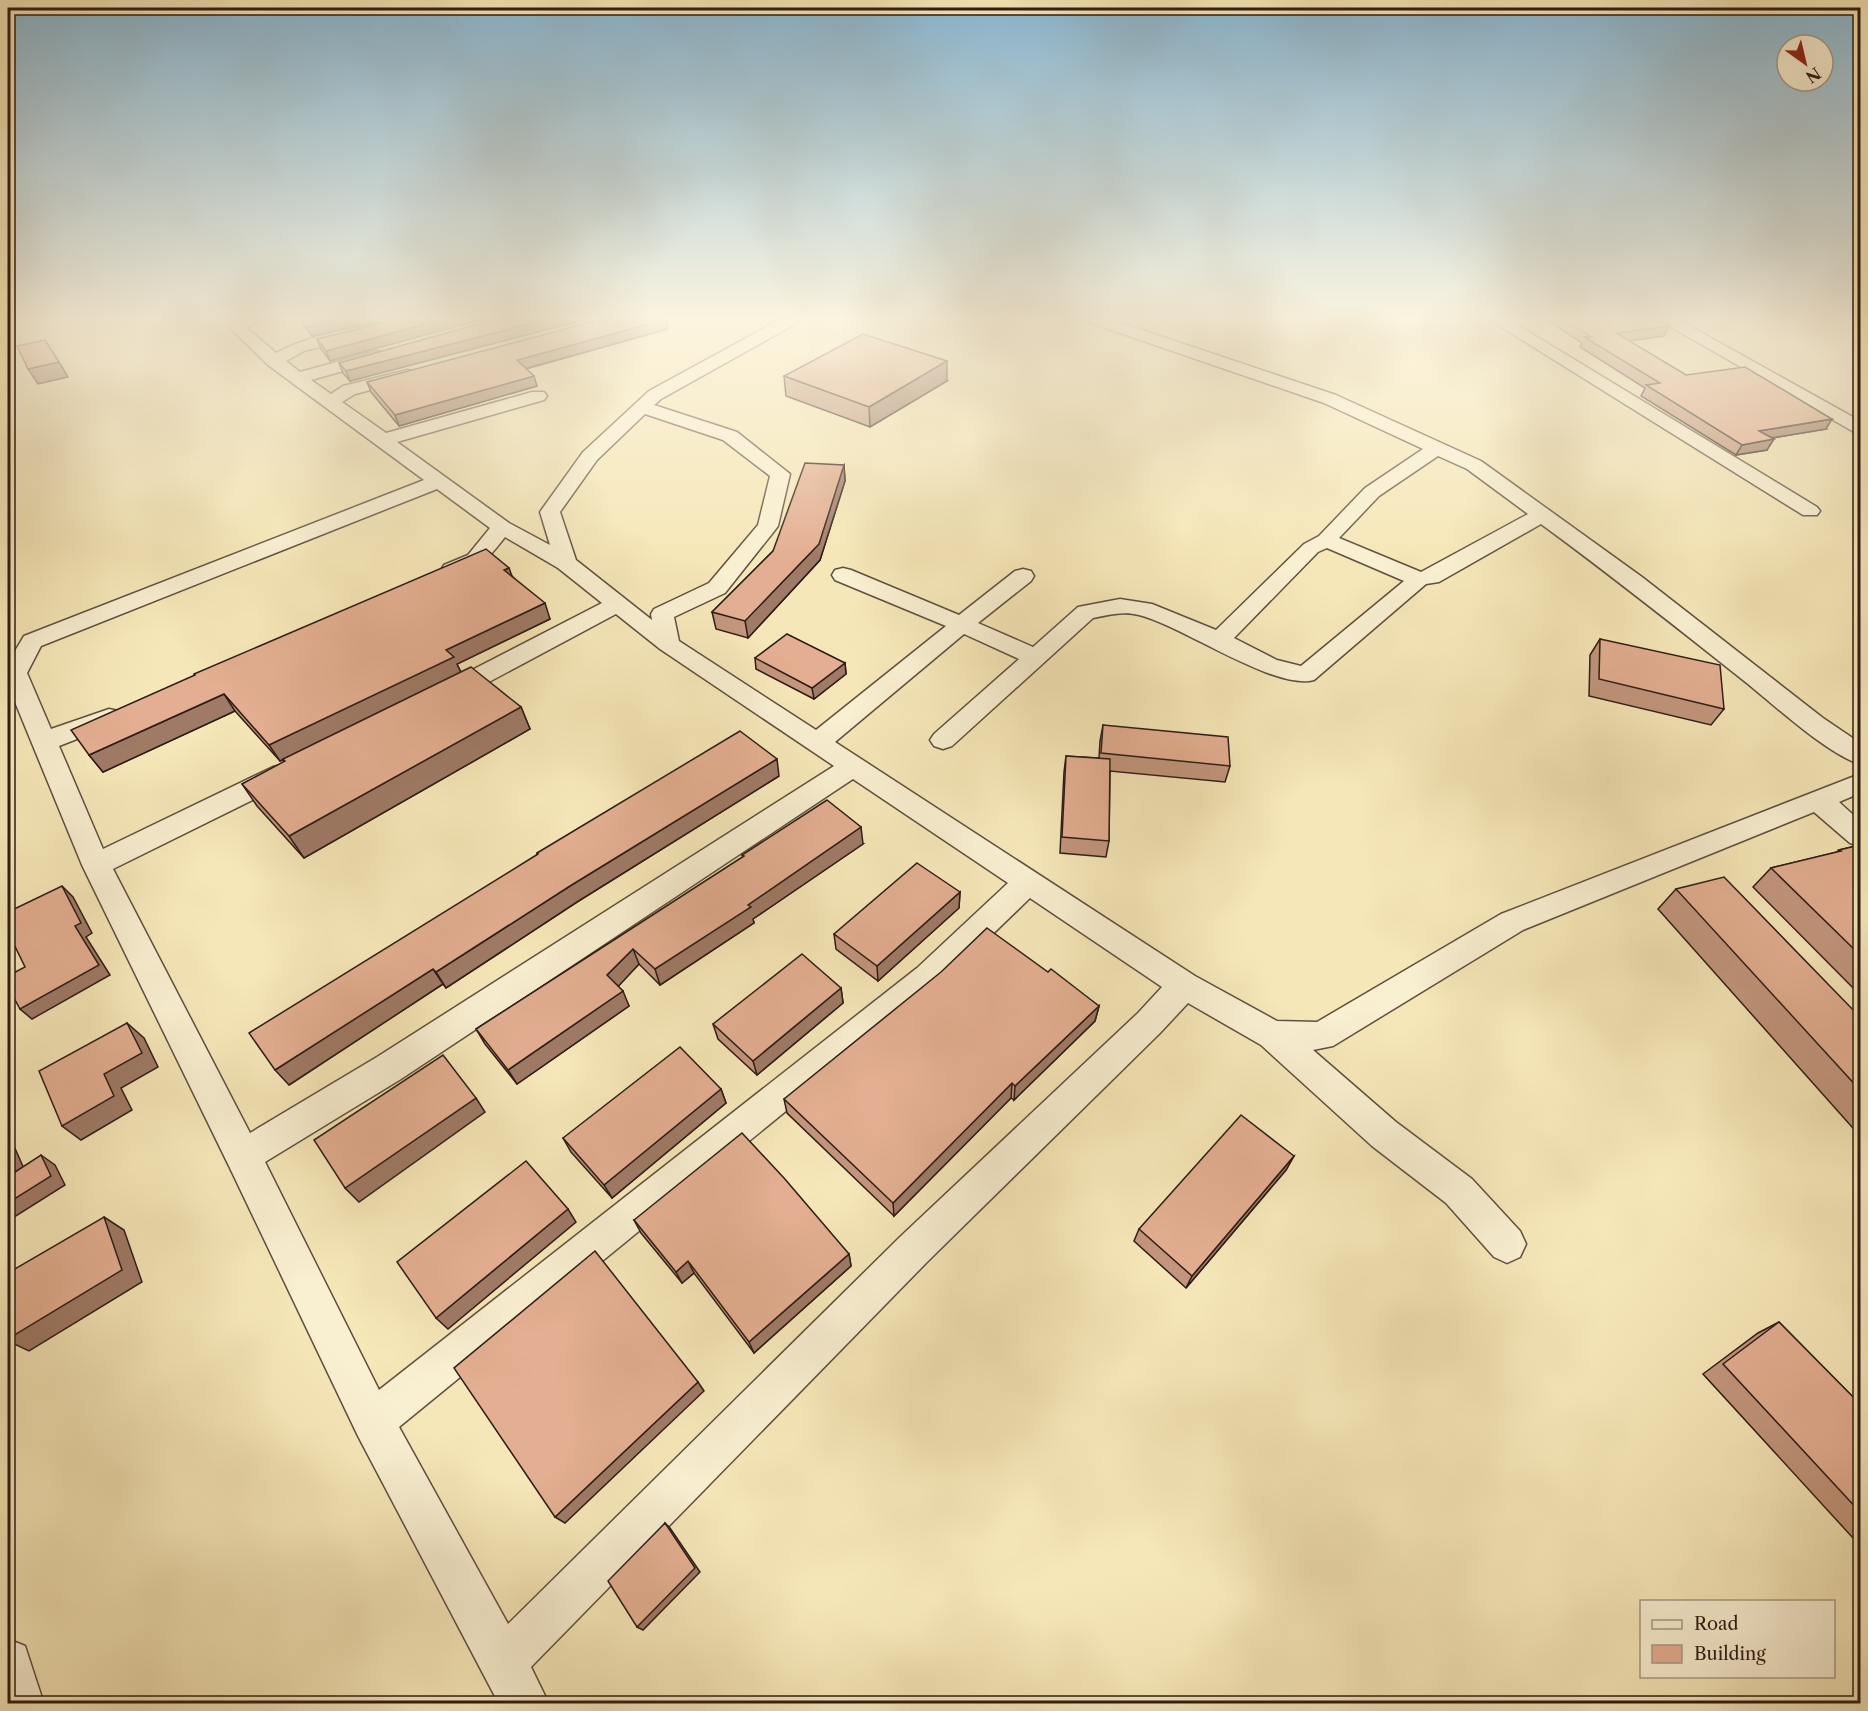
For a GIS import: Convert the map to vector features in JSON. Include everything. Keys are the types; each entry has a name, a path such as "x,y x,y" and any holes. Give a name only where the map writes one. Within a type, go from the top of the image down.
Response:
{"street":[{"path":"328,400 502,527 566,563 668,644 1184,986 1273,1035 1384,1134 1459,1191 1507,1244"},
{"path":"383,440 524,400"},
{"path":"566,563 550,512 590,456 650,400"},
{"path":"1332,400 1474,465 1634,582 1814,724 1860,755"},
{"path":"1628,400 1810,511"},
{"path":"1810,400 1860,428"},
{"path":"642,407 730,436 780,474 768,526 717,588 662,614 668,644"},
{"path":"1219,640 1311,548 1326,540 1372,492 1437,448"},
{"path":"439,481 32,641 11,665 96,865 373,1420 525,1704"},
{"path":"943,740 1086,612 1120,606 1144,609 1219,640 1269,666 1305,675 1419,579 1431,577 1542,515"},
{"path":"433,579 476,560 502,527"},
{"path":"1326,540 1419,579"},
{"path":"843,575 1036,657"},
{"path":"818,742 1023,576"},
{"path":"428,703 619,603"},
{"path":"44,742 132,709"},
{"path":"243,1156 389,1068 833,781 852,765"},
{"path":"96,865 299,766"},
{"path":"1273,1035 1321,1036 1512,922 1860,783"},
{"path":"1818,800 1860,836"},
{"path":"373,1420 928,977 1028,882"},
{"path":"503,1662 914,1249 1149,1023 1184,986"},
{"path":"8,1663 20,1704"}],"building":[{"path":"382,400 449,400 395,415"},
{"path":"849,400 881,400 869,407"},
{"path":"1670,400 1800,400 1832,419 1759,431 1774,439 1742,445"},
{"path":"805,463 844,465 819,544 745,621 712,612 773,551"},
{"path":"486,549 509,568 504,570 545,603 446,650 454,657 269,745 224,694 89,755 71,730 194,674"},
{"path":"787,634 845,663 812,688 755,658"},
{"path":"1600,639 1720,665 1724,709 1599,679"},
{"path":"471,667 521,707 289,836 242,784 285,761 283,759"},
{"path":"1103,725 1228,737 1230,766 1101,753"},
{"path":"740,731 777,759 570,886 436,972 433,969 275,1070 249,1033 537,853"},
{"path":"1066,756 1110,759 1109,841 1062,837"},
{"path":"827,800 861,827 748,905 751,907 655,969 633,949 607,975 623,991 508,1070 476,1029 744,856 742,855"},
{"path":"1860,845 1860,955 1771,868"},
{"path":"917,863 960,892 877,966 834,934"},
{"path":"1724,877 1860,1017 1860,1090 1676,889"},
{"path":"62,886 81,923 75,926 99,965 20,1009 8,987 8,976 25,967 8,932 8,912"},
{"path":"987,928 1048,972 1051,969 1099,1006 1015,1086 1012,1083 893,1203 784,1099 941,972"},
{"path":"802,954 841,988 753,1061 713,1024"},
{"path":"127,1023 142,1053 104,1074 114,1096 62,1126 39,1071"},
{"path":"680,1047 721,1089 604,1185 563,1138"},
{"path":"443,1055 476,1098 345,1188 314,1140"},
{"path":"1241,1115 1294,1156 1192,1276 1139,1229"},
{"path":"742,1133 849,1254 749,1342 688,1261 676,1272 634,1220"},
{"path":"8,1154 15,1172 41,1155 51,1176 8,1203"},
{"path":"526,1161 568,1209 436,1318 397,1262"},
{"path":"104,1217 122,1270 8,1339 8,1273"},
{"path":"595,1251 698,1382 555,1517 454,1368"},
{"path":"1779,1322 1860,1404 1860,1512 1723,1364"},
{"path":"665,1523 695,1568 637,1627 608,1581"}]}
